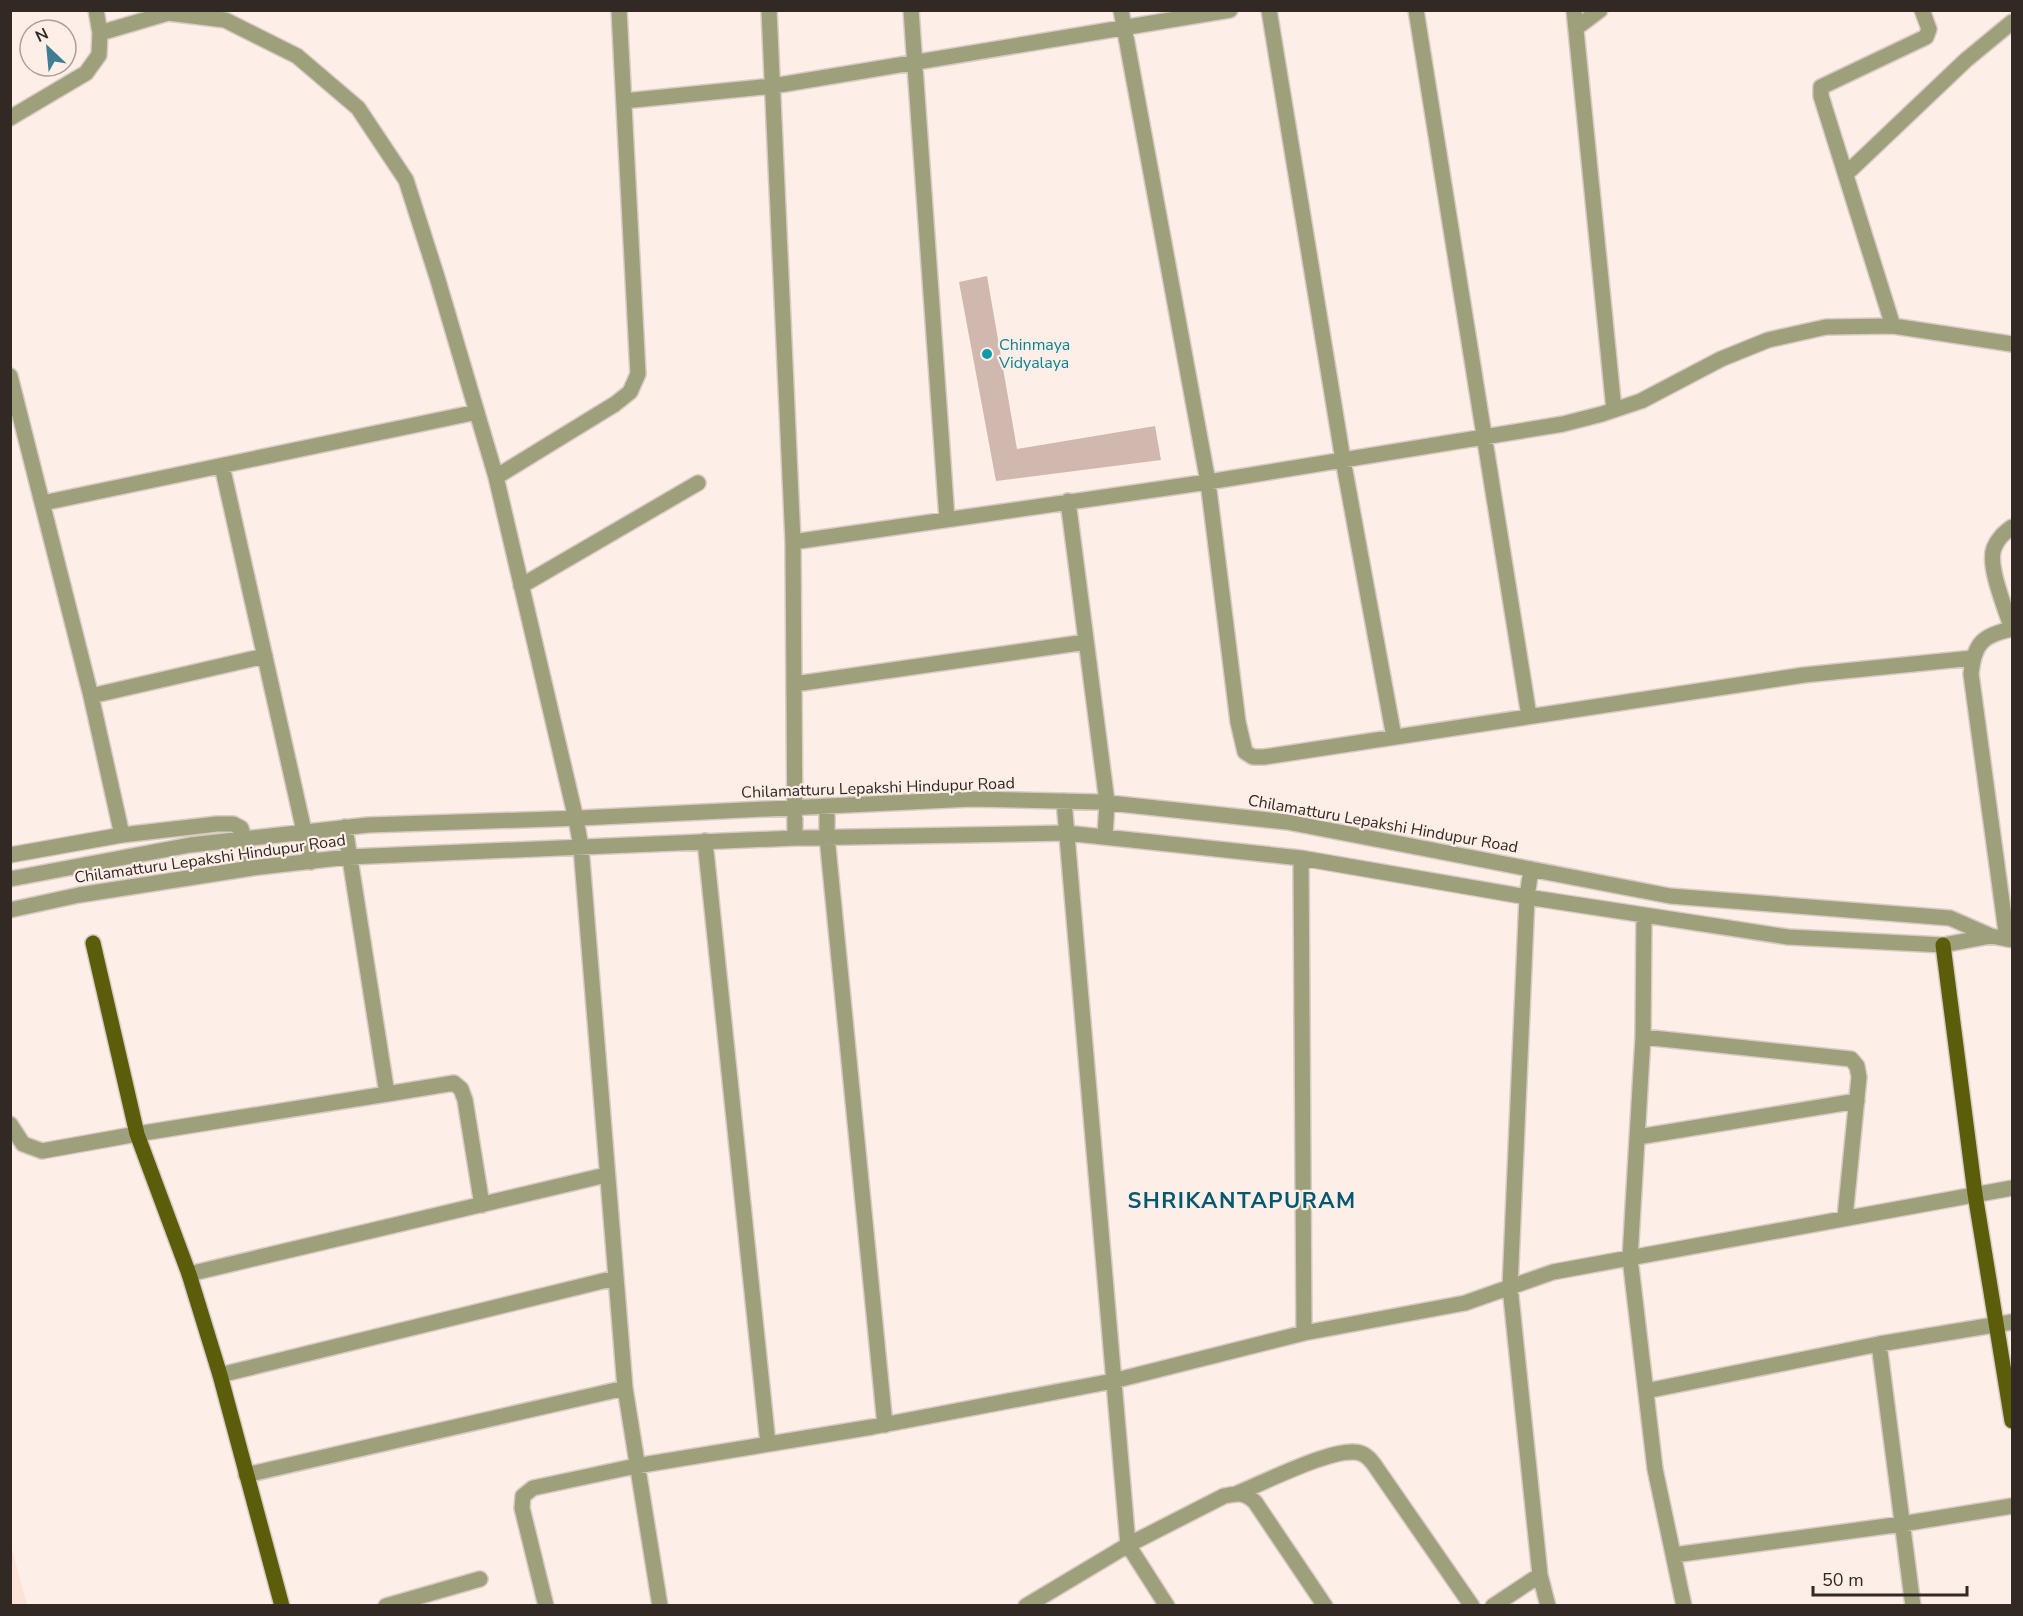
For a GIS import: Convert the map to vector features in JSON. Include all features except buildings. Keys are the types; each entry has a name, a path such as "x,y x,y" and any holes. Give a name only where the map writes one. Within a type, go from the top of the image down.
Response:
{"main road":[{"path":"93,943 137,1134 189,1275 220,1375 282,1605"},
{"path":"1943,945 1976,1194 2005,1323 2013,1421"}],"street":[{"path":"10,118 86,73 99,54 100,33 96,10"},
{"path":"496,477 615,404 630,392 638,374 619,10"},
{"path":"769,10 793,542 795,838"},
{"path":"911,10 947,519"},
{"path":"1121,10 1208,482 1238,722 1245,752 1253,757 1264,757 1804,675 1972,658"},
{"path":"624,101 773,86 1230,10"},
{"path":"1269,10 1343,460 1394,737"},
{"path":"1416,10 1528,716"},
{"path":"1574,10 1614,410"},
{"path":"1576,28 1600,10"},
{"path":"1893,326 1821,96 1821,87 1926,38 1929,29 1922,10"},
{"path":"100,33 168,13 225,20 297,56 358,108 406,180 496,477 581,847 625,1388 660,1605"},
{"path":"1846,174 1966,60 2013,22"},
{"path":"793,542 1208,482 1563,424 1641,401 1721,359 1768,339 1826,327 1893,326 2013,344"},
{"path":"10,376 91,696 122,835"},
{"path":"43,503 477,412"},
{"path":"222,466 311,862"},
{"path":"522,586 698,483"},
{"path":"1068,501 1107,802 1105,837"},
{"path":"2010,939 1971,674 1972,658 1979,643 1995,633 2012,629 1992,563 1993,550 2000,536 2013,527"},
{"path":"795,684 1086,642"},
{"path":"91,696 265,656"},
{"name":"Chilamatturu Lepakshi Hindupur Road","path":"10,879 190,845 379,824 576,819 971,800 1107,802 1287,822 1670,896 1950,918 1991,936 2010,939"},
{"path":"1064,801 1128,1545 1167,1605"},
{"path":"827,807 827,837 885,1425"},
{"path":"10,855 122,835 233,824 241,828 252,868"},
{"path":"345,827 387,1094"},
{"name":"Chilamatturu Lepakshi Hindupur Road","path":"10,910 79,894 252,868 348,857 705,841 1066,833 1301,858 1527,897 1788,937 1943,945 1991,936"},
{"path":"705,841 768,1444"},
{"path":"1301,858 1304,1333"},
{"path":"1531,869 1527,897 1510,1287 1540,1575 1548,1605"},
{"path":"1644,915 1643,1037 1630,1258 1655,1469 1684,1605"},
{"path":"1643,1037 1851,1059 1857,1066 1859,1077 1845,1217"},
{"path":"10,1124 23,1144 42,1151 454,1083 461,1089 465,1100 482,1205"},
{"path":"1638,1137 1857,1101"},
{"path":"189,1275 606,1175"},
{"path":"546,1605 524,1516 523,1496 533,1488 636,1466 885,1425 1113,1381 1304,1333 1465,1304 1552,1272 2013,1188"},
{"path":"220,1375 615,1278"},
{"path":"1646,1391 1879,1344 2005,1323"},
{"path":"1879,1344 1913,1605"},
{"path":"246,1475 625,1388"},
{"path":"1026,1605 1128,1545 1224,1496 1238,1493 1319,1459 1354,1452 1365,1455 1373,1463 1472,1605"},
{"path":"1238,1493 1247,1495 1255,1502 1325,1605"},
{"path":"1674,1555 1902,1524 2013,1506"},
{"path":"1493,1605 1540,1575"},
{"path":"386,1605 410,1602 480,1579"}],"shaded area":[{"path":"10,1542 18,1572 27,1605 11,1605"}],"place":[{"name":"Chinmaya Vidyalaya","path":"987,354"}],"district":[{"name":"SHRIKANTAPURAM","path":"1242,1201"}]}
